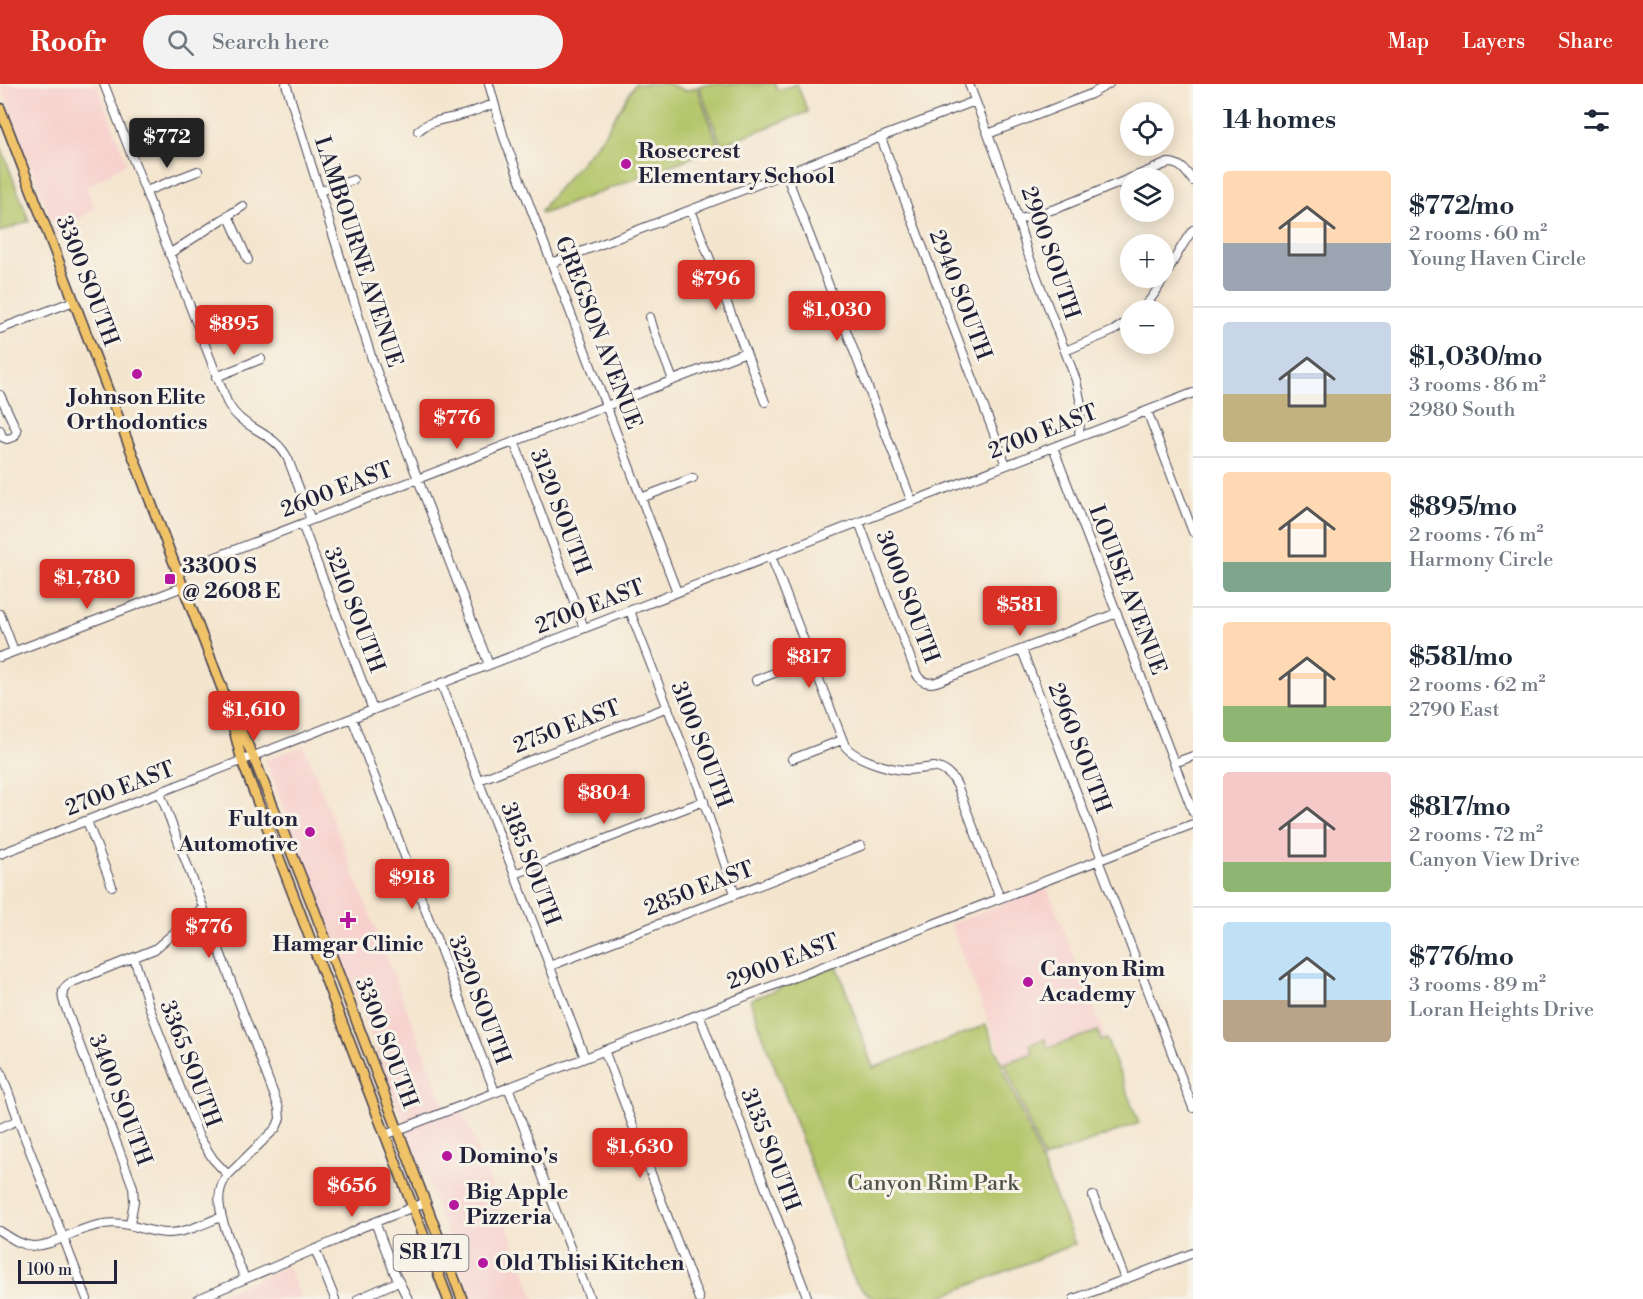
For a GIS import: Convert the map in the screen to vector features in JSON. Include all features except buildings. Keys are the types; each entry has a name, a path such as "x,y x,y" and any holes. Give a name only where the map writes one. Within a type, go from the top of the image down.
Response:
{"main road":[{"name":"3300 SOUTH","path":"0,108 228,704 254,756 314,909 462,1299"},
{"name":"3300 SOUTH","path":"228,704 242,760 448,1299"}],"street":[{"name":"3210 SOUTH","path":"104,84 226,402 243,422 279,446 285,455 310,520"},
{"name":"LAMBOURNE AVENUE","path":"286,84 358,318 489,665"},
{"name":"GREGSON AVENUE","path":"489,84 504,138 677,592"},
{"name":"2900 SOUTH","path":"969,84 1009,190 1027,251 1076,380 1080,397 1079,437"},
{"path":"988,134 1091,94 1108,84"},
{"path":"552,263 975,101"},
{"path":"418,131 432,122 494,104"},
{"name":"2940 SOUTH","path":"881,138 1006,465"},
{"path":"1017,220 1058,208 1164,164 1179,165 1193,181"},
{"path":"146,191 198,171"},
{"path":"786,174 912,502"},
{"path":"320,191 353,180"},
{"path":"169,254 243,206"},
{"path":"691,210 765,402"},
{"path":"228,216 248,260"},
{"path":"1150,300 1193,230"},
{"path":"0,330 74,301"},
{"path":"650,317 672,380"},
{"path":"1065,351 1120,326"},
{"name":"2600 EAST","path":"177,572 746,352"},
{"path":"216,377 261,359"},
{"name":"2700 EAST","path":"0,854 1193,393"},
{"path":"0,395 17,429 16,434 11,438 4,439 0,430 10,417"},
{"path":"1147,411 1193,532"},
{"name":"3120 SOUTH","path":"514,441 584,628"},
{"name":"LOUISE AVENUE","path":"1053,447 1193,812"},
{"path":"642,498 693,478"},
{"name":"3000 SOUTH","path":"859,522 920,679 932,683 1022,650"},
{"name":"3210 SOUTH","path":"302,524 373,710"},
{"path":"771,556 842,740 851,752 867,761 902,770 939,768 951,776 957,785 1000,898"},
{"path":"0,657 183,587"},
{"name":"3100 SOUTH","path":"630,610 704,801 735,894"},
{"path":"0,614 14,651"},
{"path":"1022,650 1117,614"},
{"name":"2960 SOUTH","path":"1022,650 1193,1108"},
{"path":"756,680 811,659"},
{"name":"3185 SOUTH","path":"441,683 585,1058"},
{"name":"2750 EAST","path":"479,780 668,707"},
{"name":"3220 SOUTH","path":"352,718 495,1092"},
{"path":"792,759 842,740"},
{"path":"1174,763 1193,756"},
{"path":"160,794 280,1113 278,1124 269,1136 228,1175 219,1192 222,1217 245,1279"},
{"path":"515,873 704,801"},
{"path":"87,821 112,886"},
{"name":"2900 EAST","path":"385,1135 1193,824"},
{"name":"2850 EAST","path":"550,966 861,846"},
{"path":"134,958 159,946 203,908"},
{"name":"3400 SOUTH","path":"130,1224 134,1201 133,1187 62,994 64,989 73,982 134,958"},
{"name":"3365 SOUTH","path":"134,958 151,1012 199,1137 213,1159 228,1175"},
{"name":"3135 SOUTH","path":"699,1014 808,1299"},
{"path":"604,1050 699,1299"},
{"path":"0,1070 87,1299"},
{"path":"508,1087 590,1299"},
{"path":"0,1128 18,1120"},
{"path":"1093,1196 1125,1279"},
{"path":"198,1299 426,1202"},
{"path":"0,1231 14,1241 31,1246 42,1246 105,1224 120,1222 170,1233 186,1230 222,1217"},
{"path":"375,1222 408,1299"},
{"path":"315,1249 335,1299"},
{"path":"1074,1299 1193,1253"},
{"path":"358,1299 399,1281"}],"shaded area":[{"path":"0,84 97,84 127,163 86,187 95,208 57,234"},
{"path":"304,746 448,1114 462,1109 535,1299 472,1299 265,760"},
{"name":"Canyon Rim Academy","path":"1047,887 1139,1123 1043,1159 950,924"},
{"path":"288,1266 301,1299 210,1299"}],"green space":[{"name":"Rosecrest Elementary School","path":"635,84 669,84 686,91 697,87 719,147 542,214 547,202 602,138"},
{"path":"705,84 775,84 778,90 797,84 808,112 721,145 699,86"},
{"path":"0,144 29,221 0,232"},
{"name":"Canyon Rim Park","path":"837,965 873,1068 986,1025 1075,1244 935,1299 873,1299 854,1281 750,1000"},
{"path":"1098,1031 1101,1041 1106,1039 1108,1043 1139,1123 1043,1159 1005,1063 1033,1053 1030,1044 1045,1039 1048,1048"}],"place":[{"name":"Rosecrest Elementary School","path":"626,164"},
{"name":"Johnson Elite Orthodontics","path":"137,374"},
{"name":"3300 S @ 2608 E","path":"170,579"},
{"name":"Fulton Automotive","path":"310,832"},
{"name":"Hamgar Clinic","path":"348,920"},
{"name":"Canyon Rim Academy","path":"1028,982"},
{"name":"Domino's","path":"447,1156"},
{"name":"Big Apple Pizzeria","path":"454,1205"},
{"name":"Old Tblisi Kitchen","path":"483,1263"}]}
